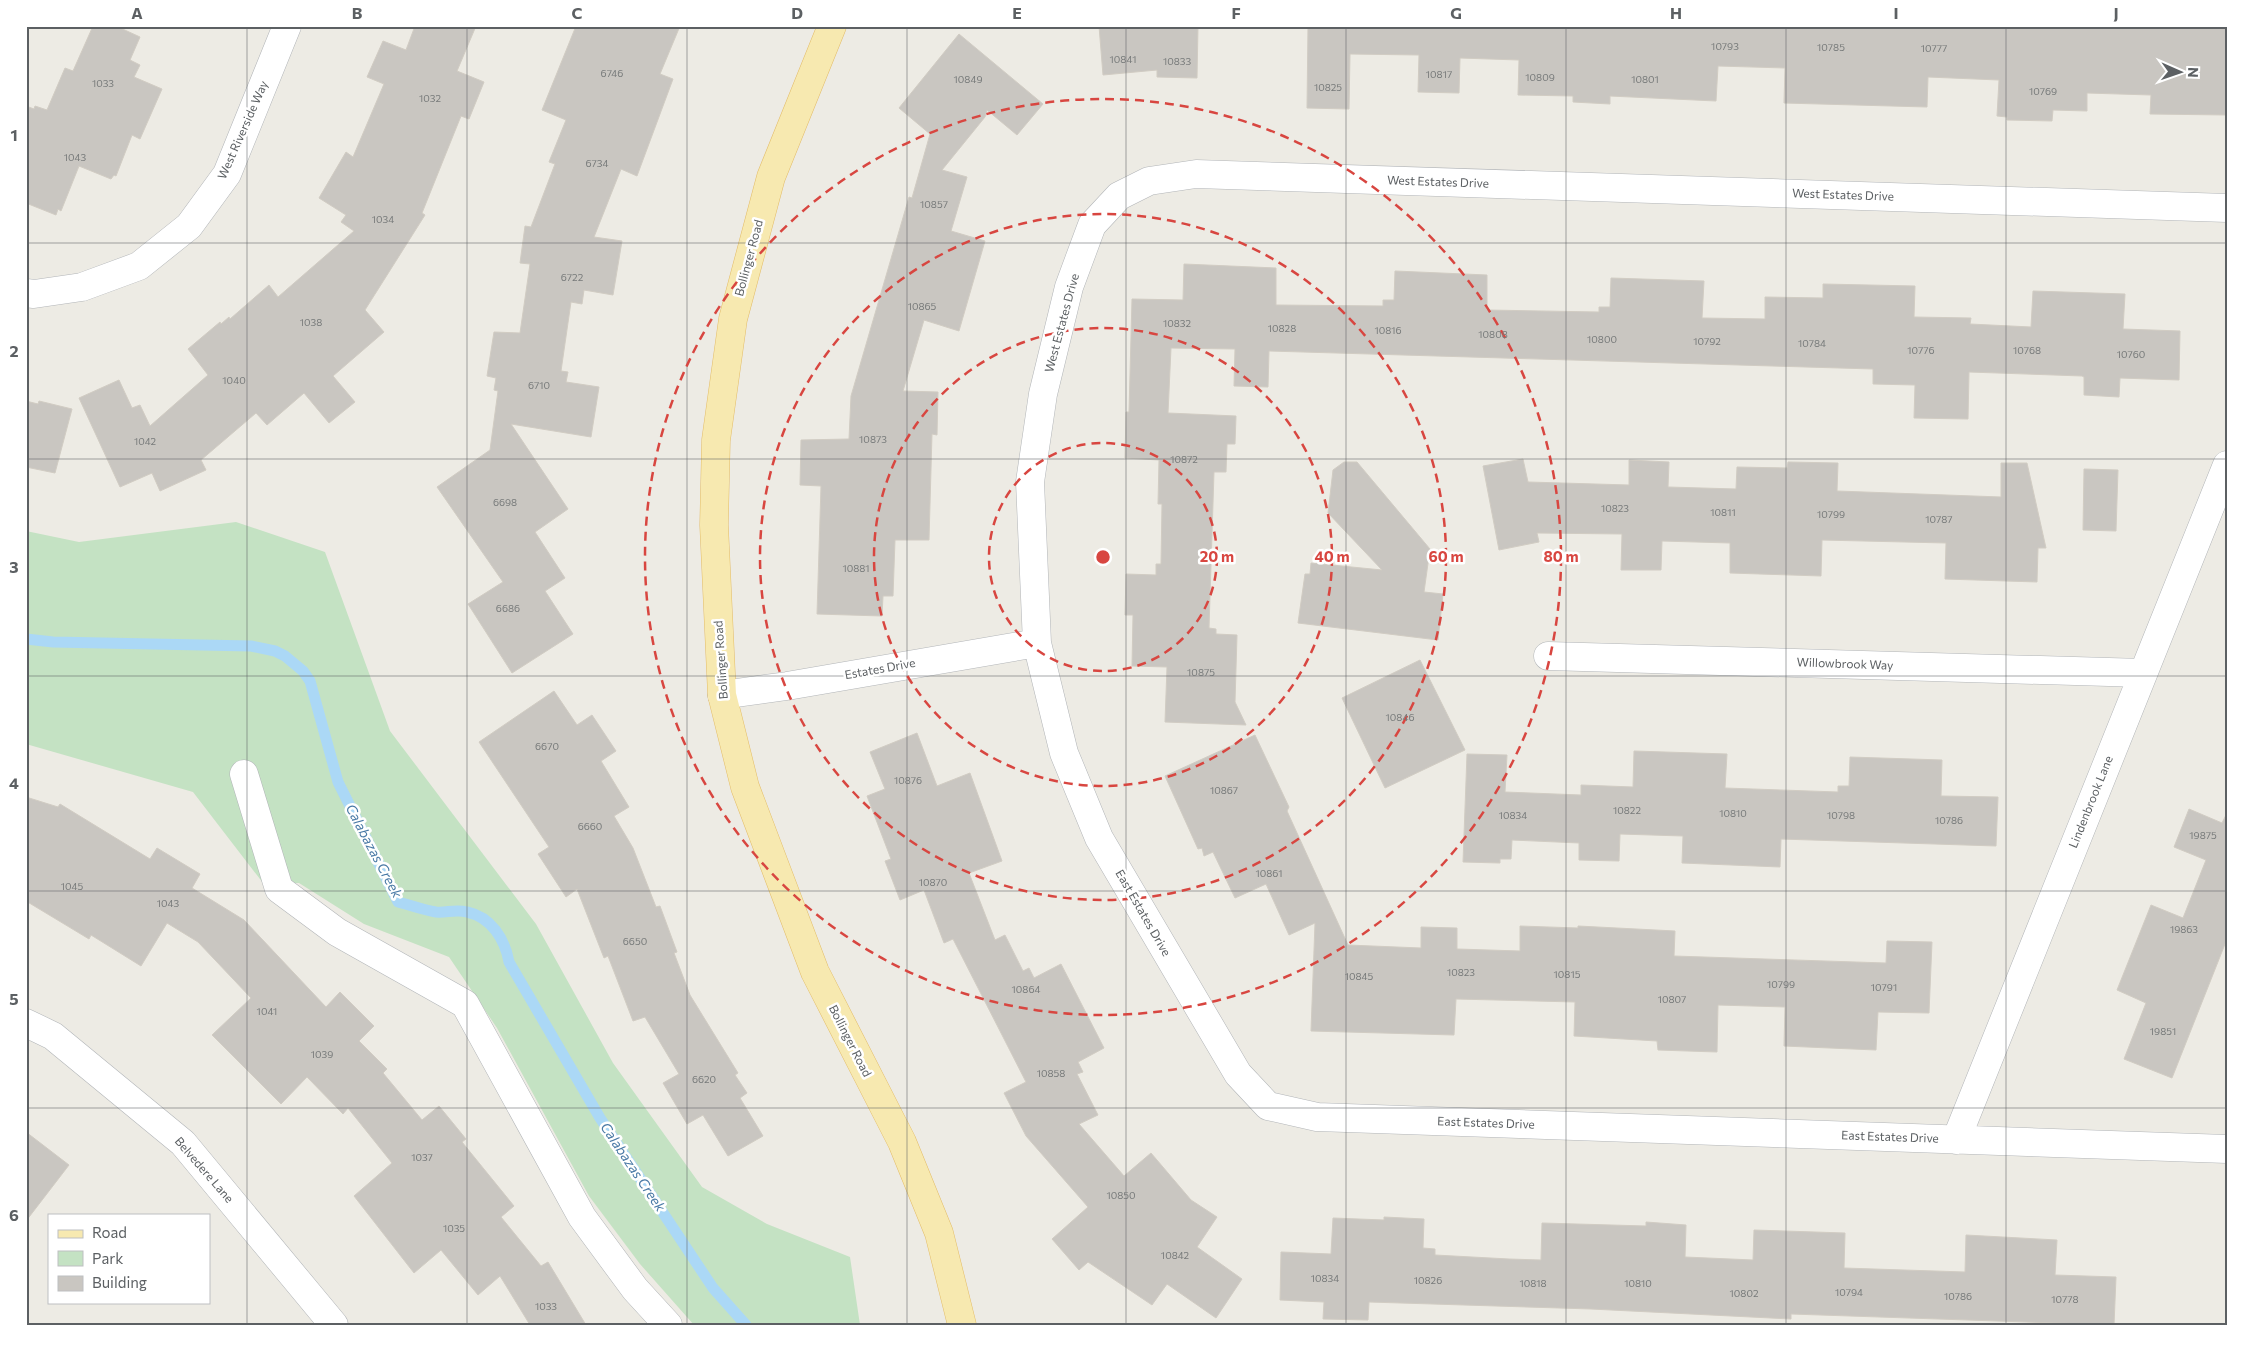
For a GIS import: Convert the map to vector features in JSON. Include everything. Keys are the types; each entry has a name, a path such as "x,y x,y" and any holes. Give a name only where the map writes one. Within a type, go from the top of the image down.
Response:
{"main road":[{"name":"Bollinger Road","path":"832,26 771,178 733,319 716,440 714,525 722,694 746,787 815,972 902,1142 939,1233 962,1325"}],"street":[{"name":"West Riverside Way","path":"26,293 34,294 82,287 139,266 189,226 227,174 287,26"},
{"name":"West Estates Drive","path":"1037,643 1030,482 1045,385 1069,287 1092,225 1120,196 1149,180 1196,174 2227,208"},
{"name":"Lindenbrook Lane","path":"1956,1140 2227,465"},
{"name":"Estates Drive","path":"722,694 787,686 1037,643"},
{"name":"East Estates Drive","path":"1037,643 1064,753 1099,838 1238,1074 1268,1106 1317,1117 2227,1149"},
{"name":"Willowbrook Way","path":"1548,656 2142,673"},
{"path":"244,774 279,889 337,932 465,1004 582,1217 635,1289 668,1325"},
{"name":"Belvedere Lane","path":"26,1023 53,1036 183,1143 334,1325"}],"green space":[{"path":"236,522 325,552 390,731 536,924 613,1063 702,1187 767,1224 850,1257 860,1325 694,1325 640,1264 589,1196 497,1028 449,957 364,924 299,883 263,883 193,792 26,744 26,531 79,542"}],"building":[{"path":"93,26 116,26 140,37 130,60 140,65 134,77 162,89 140,139 132,135 116,176 114,175 111,179 79,166 61,211 58,209 56,215 26,203 26,106 34,109 35,106 47,110 65,68 73,71"},
{"path":"415,26 476,26 457,71 484,82 469,119 461,116 422,213 425,215 365,310 384,332 333,376 355,402 329,423 304,393 267,425 256,413 201,460 206,470 160,491 152,473 120,487 79,398 119,380 132,408 140,405 150,426 208,375 188,349 220,322 221,324 229,317 230,319 269,285 278,297 354,231 341,222 346,215 319,198 346,152 353,157 384,84 367,77 383,41 406,50"},
{"path":"576,26 680,26 660,74 673,79 637,176 621,169 594,237 622,241 613,295 584,290 582,304 571,302 561,371 568,372 566,382 599,387 591,437 511,424 568,509 535,532 565,578 545,591 573,634 512,673 468,604 503,582 437,487 490,450 498,391 494,390 496,378 487,376 494,332 520,333 530,264 520,263 525,226 531,227 555,164 549,162 566,120 542,110"},
{"path":"1099,26 1198,26 1197,78 1157,77 1157,70 1103,75"},
{"path":"1308,26 2227,26 2227,115 2150,114 2151,95 2087,93 2087,111 2053,110 2052,121 2007,120 2007,117 1997,116 1999,80 1928,77 1927,107 1784,103 1785,68 1718,66 1716,101 1610,96 1610,104 1573,102 1573,96 1518,95 1519,60 1460,58 1459,93 1418,92 1419,55 1350,54 1349,109 1307,108"},
{"path":"959,34 1043,104 1017,135 987,110 985,117 942,170 967,177 951,231 985,241 959,331 924,320 903,391 938,392 937,435 932,434 929,540 895,540 893,596 883,596 882,616 817,614 821,486 800,485 801,440 849,439 851,396 909,197 912,198 930,134 899,108"},
{"path":"1184,264 1276,268 1276,305 1383,306 1383,300 1394,300 1395,271 1487,275 1487,310 1599,312 1599,307 1610,307 1611,278 1704,281 1702,318 1765,319 1765,297 1823,298 1823,284 1915,286 1914,317 1971,318 1970,324 2031,327 2033,291 2125,294 2123,329 2180,331 2179,380 2120,378 2119,397 2084,395 2084,377 2082,376 1969,372 1968,419 1914,418 1915,385 1873,384 1873,369 1269,351 1268,387 1234,386 1235,349 1171,348 1168,413 1236,416 1235,444 1227,444 1226,472 1214,472 1209,628 1216,629 1216,634 1237,635 1235,702 1246,725 1165,722 1167,667 1132,666 1133,615 1125,615 1126,574 1156,575 1156,564 1161,564 1162,504 1158,504 1159,460 1125,458 1126,412 1129,412 1132,299 1183,300"},
{"path":"26,401 38,404 39,401 72,409 55,473 26,467"},
{"path":"1523,459 1528,482 1629,485 1629,460 1669,462 1668,487 1736,489 1737,467 1787,468 1788,462 1838,463 1837,491 2001,497 2001,463 2027,463 2046,548 2038,548 2037,582 1945,579 1946,543 1822,540 1821,576 1730,573 1730,543 1662,541 1661,570 1621,570 1622,534 1537,533 1539,542 1499,550 1483,466"},
{"path":"1344,462 1357,462 1430,549 1424,592 1443,594 1438,640 1298,623 1305,574 1310,574 1311,563 1382,570 1328,513 1333,470"},
{"path":"2084,469 2118,470 2116,531 2083,530"},
{"path":"1420,660 1465,750 1385,788 1342,698"},
{"path":"554,691 577,725 592,715 616,751 601,761 629,807 614,816 633,848 656,907 660,906 677,952 674,953 690,995 738,1073 735,1075 747,1093 740,1098 763,1136 728,1156 703,1115 687,1124 663,1083 679,1074 645,1017 633,1021 608,956 604,958 577,889 566,897 538,854 549,847 479,742"},
{"path":"917,733 937,786 970,773 1002,861 969,873 995,940 1005,935 1023,971 1029,968 1034,978 1061,964 1104,1048 1078,1062 1083,1072 1077,1074 1098,1115 1079,1124 1124,1176 1151,1153 1191,1200 1217,1217 1197,1247 1242,1279 1216,1318 1167,1284 1152,1305 1088,1262 1079,1270 1052,1239 1088,1207 1026,1136 1004,1093 1026,1082 953,939 944,943 924,890 900,900 885,861 891,859 867,796 885,789 870,752"},
{"path":"1255,735 1289,807 1287,811 1348,945 1421,948 1421,927 1457,928 1457,949 1520,951 1520,926 1578,928 1578,926 1675,931 1674,956 1886,963 1887,941 1932,942 1929,1013 1878,1012 1876,1050 1784,1046 1785,1007 1718,1005 1717,1052 1658,1050 1657,1041 1574,1036 1575,1002 1456,999 1454,1035 1311,1031 1315,923 1289,935 1266,884 1235,898 1213,852 1204,856 1202,848 1198,849 1165,776"},
{"path":"1634,751 1727,754 1725,788 1838,792 1838,786 1849,786 1850,757 1942,760 1941,796 1998,797 1996,846 1781,839 1780,867 1682,863 1683,836 1620,834 1619,861 1579,860 1579,843 1512,840 1511,859 1500,859 1500,863 1463,862 1467,754 1507,755 1505,792 1581,795 1581,785 1633,787"},
{"path":"26,797 58,807 60,804 150,859 157,848 200,874 192,888 244,920 326,1007 340,992 374,1026 359,1041 387,1069 383,1073 422,1120 439,1106 466,1139 462,1142 514,1206 501,1217 541,1266 548,1262 586,1325 530,1325 500,1276 478,1295 441,1250 414,1273 354,1196 392,1163 348,1108 343,1114 307,1077 281,1104 212,1035 251,998 198,942 167,923 141,966 91,935 89,939 26,901"},
{"path":"2189,809 2222,823 2227,813 2227,939 2172,1078 2124,1059 2146,1003 2117,990 2151,905 2183,918 2206,860 2174,847"},
{"path":"26,1132 69,1165 26,1221"},
{"path":"1384,1217 1424,1219 1423,1248 1435,1249 1435,1255 1509,1259 1541,1260 1542,1223 1646,1226 1646,1222 1686,1225 1685,1257 1753,1260 1754,1230 1845,1233 1844,1268 1965,1272 1966,1235 2057,1240 2055,1275 2116,1277 2114,1325 1791,1314 1791,1319 1591,1309 1369,1302 1368,1320 1323,1319 1324,1302 1280,1300 1281,1252 1331,1254 1333,1218 1384,1220"}],"waterway":[{"name":"Calabazas Creek","path":"26,639 53,642 251,646 275,651 285,656 303,671 310,681 338,782 398,902 436,912 467,912 483,919 496,930 504,945 509,962 600,1118 713,1288 746,1325"}]}
